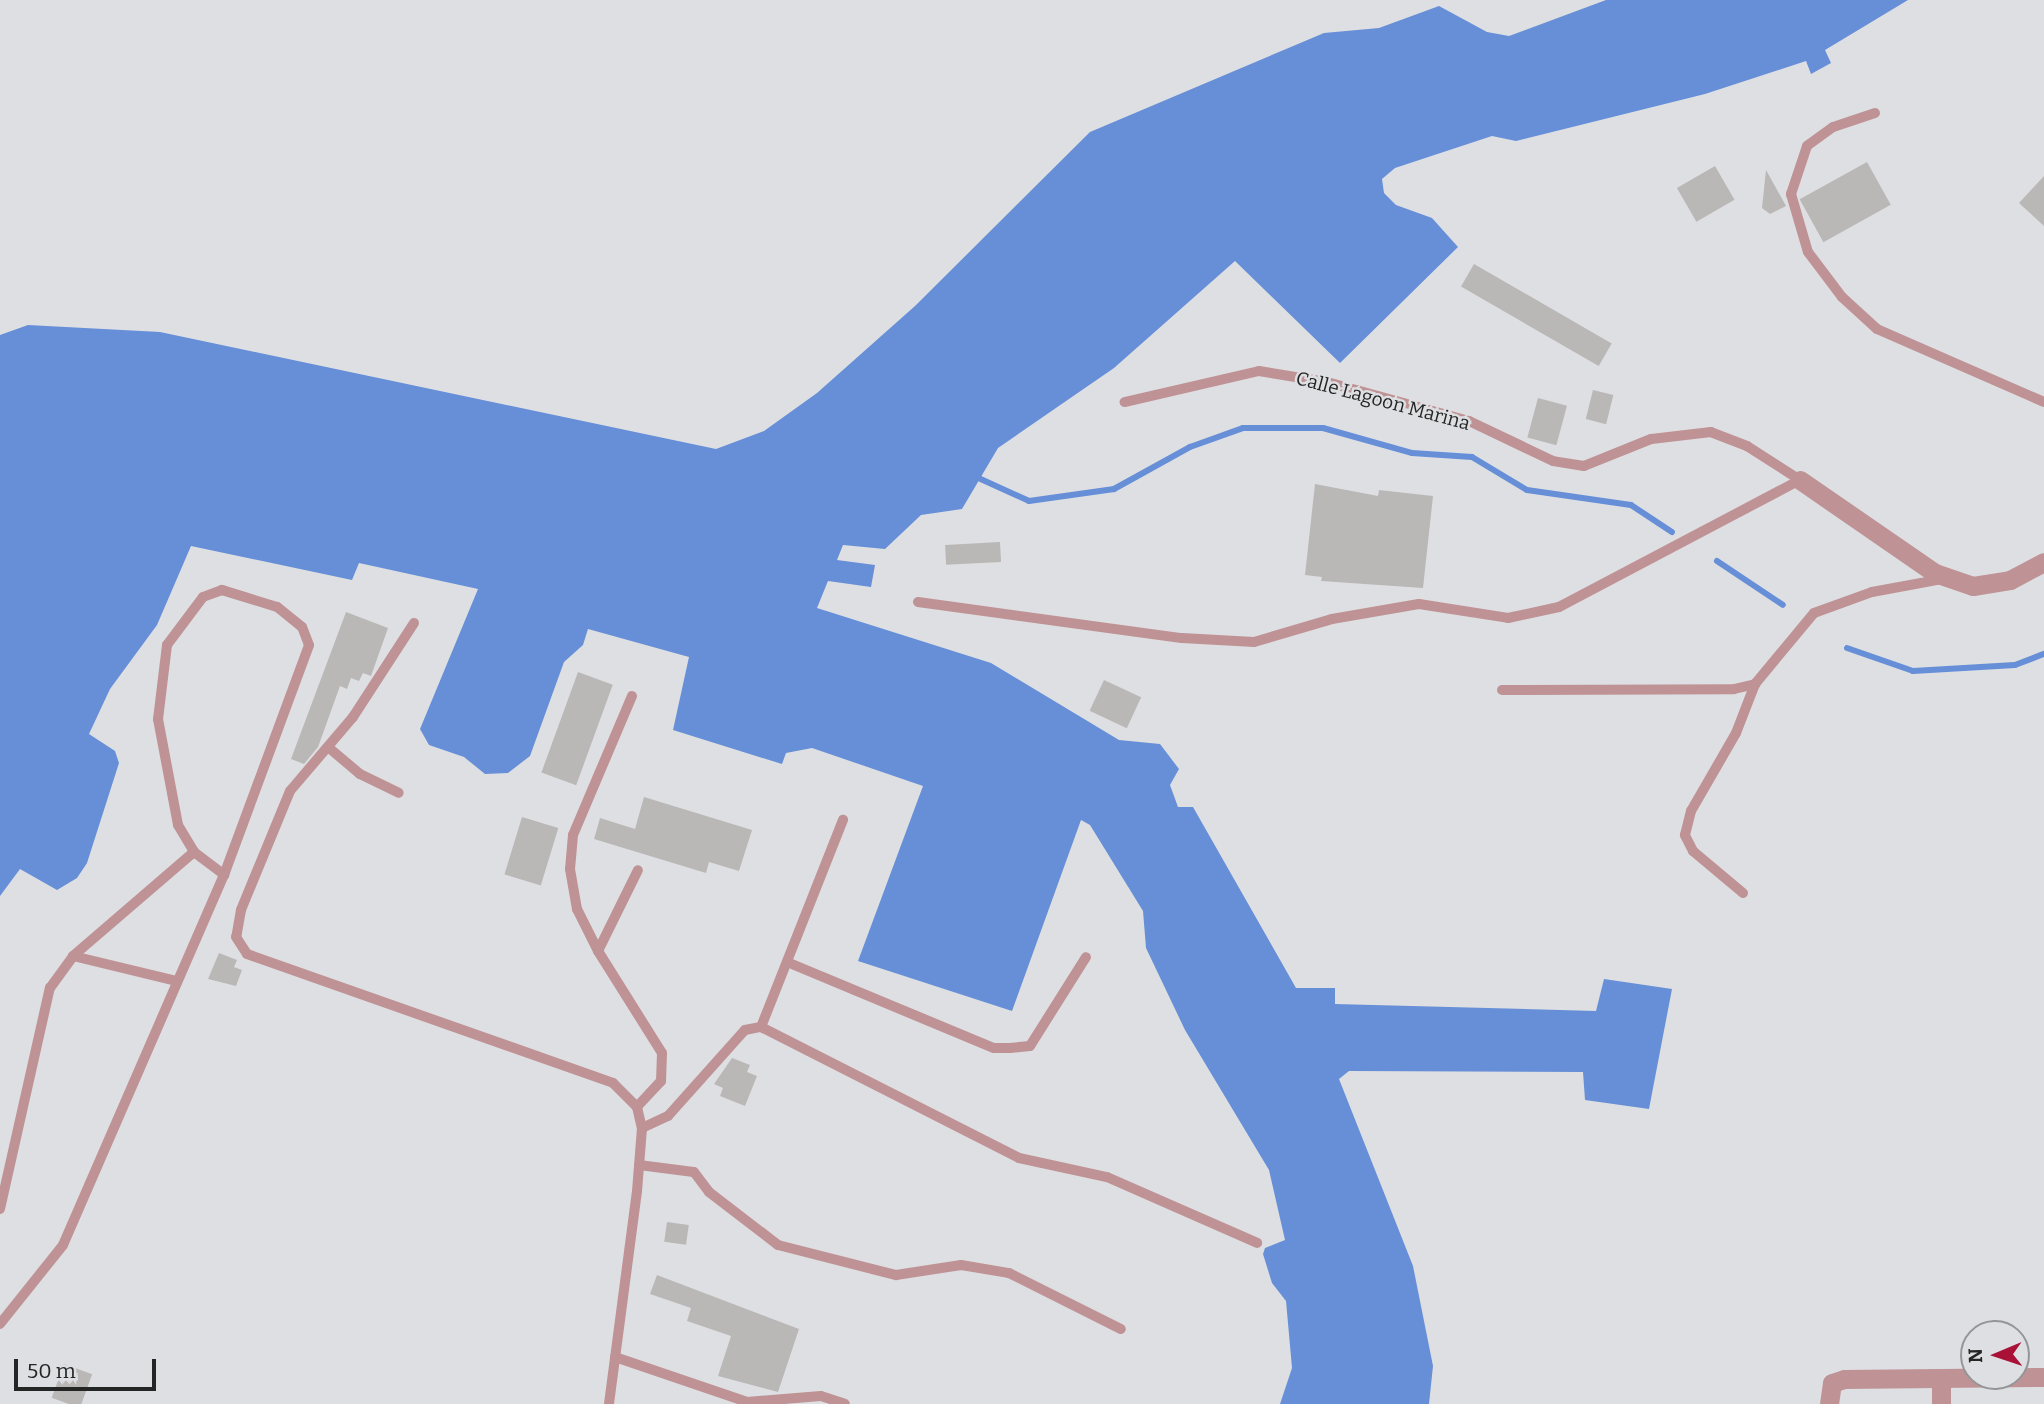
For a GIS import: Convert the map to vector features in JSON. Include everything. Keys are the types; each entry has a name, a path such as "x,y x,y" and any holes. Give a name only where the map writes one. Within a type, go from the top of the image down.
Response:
{"street":[{"name":"Calle Lagoon Marina","path":"1800,480 1950,578 1973,586 2010,580 2044,562"},
{"path":"1829,1400 1832,1383 1844,1379 2044,1377"},
{"path":"1941,1380 1941,1404"}],"lane":[{"path":"1875,113 1833,127 1807,146 1791,194 1808,252 1842,297 1877,329 2044,402"},
{"name":"Calle Lagoon Marina","path":"1125,402 1259,371 1326,382 1469,421 1553,461 1584,466 1651,439 1711,432 1747,446 1800,480"},
{"path":"918,602 1182,638 1254,642 1332,618 1419,604 1508,618 1559,607 1800,480"},
{"path":"1743,893 1693,851 1685,835 1691,811 1736,733 1755,684 1814,613 1872,592 1950,578"},
{"path":"0,1324 63,1245 223,875 309,645 302,627 277,607 222,590 203,597 180,621 167,645 159,719 165,773 178,825 194,852 223,875"},
{"path":"414,623 328,747 290,791 241,910 236,937 247,954 613,1083 637,1107 642,1128 639,1165 609,1404"},
{"path":"1502,690 1734,690 1755,684"},
{"path":"632,696 573,835 570,869 577,909 598,951 662,1053 661,1081 637,1107"},
{"path":"328,747 359,774 399,793"},
{"path":"761,1027 843,820"},
{"path":"0,1209 50,988 73,957 194,852"},
{"path":"598,951 638,870"},
{"path":"73,957 176,981"},
{"path":"786,962 994,1048 1010,1048 1030,1046 1086,957"},
{"path":"642,1128 668,1116 745,1030 761,1027 1019,1158 1107,1177 1257,1243"},
{"path":"639,1165 694,1172 709,1192 778,1245 896,1275 961,1265 1009,1273 1121,1329"},
{"path":"615,1357 747,1402 821,1396 845,1404"}],"water":[{"path":"1606,0 1908,0 1825,50 1831,63 1811,74 1806,61 1705,94 1516,141 1492,136 1395,168 1382,179 1384,193 1396,205 1432,218 1458,247 1340,363 1235,261 1114,368 998,448 962,509 921,515 885,549 843,545 837,560 875,565 871,587 828,581 817,608 991,663 1119,740 1160,744 1179,769 1170,785 1178,807 1193,807 1296,988 1335,988 1335,1004 1596,1011 1604,979 1672,989 1649,1109 1585,1100 1583,1072 1349,1071 1339,1079 1413,1266 1433,1366 1429,1404 1280,1404 1292,1368 1286,1301 1272,1283 1263,1254 1265,1248 1285,1240 1269,1170 1185,1030 1146,948 1143,911 1090,825 1081,820 1012,1011 858,961 923,786 812,748 786,753 782,764 673,730 689,657 588,629 583,645 564,662 530,756 508,773 485,774 464,757 429,745 420,729 478,589 359,563 352,580 191,546 157,625 110,689 89,734 115,751 119,763 87,863 77,878 57,890 20,869 0,896 0,335 28,325 160,332 716,449 764,431 817,393 915,306 1090,132 1324,33 1379,28 1439,6 1487,32 1509,36"}],"building":[{"path":"1867,162 1891,205 1823,242 1800,199"},
{"path":"1715,166 1734,200 1696,222 1677,188"},
{"path":"1766,170 1786,206 1770,214 1762,208"},
{"path":"2044,176 2044,226 2019,203"},
{"path":"1474,264 1612,344 1599,366 1461,287"},
{"path":"1593,390 1613,395 1606,424 1586,419"},
{"path":"1538,398 1567,406 1556,445 1527,438"},
{"path":"1315,484 1378,496 1379,490 1433,496 1423,588 1321,581 1322,577 1305,575"},
{"path":"1000,542 1001,562 946,565 945,545"},
{"path":"346,612 388,628 371,676 363,673 359,681 351,678 347,689 340,686 318,747 304,764 291,759"},
{"path":"578,672 613,685 576,785 541,773"},
{"path":"1104,680 1141,697 1127,728 1090,711"},
{"path":"644,797 752,830 739,871 709,862 706,873 594,839 600,818 635,829"},
{"path":"522,817 558,828 541,885 504,874"},
{"path":"219,953 237,960 234,967 242,970 236,986 208,979"},
{"path":"732,1058 750,1065 747,1072 757,1076 745,1106 720,1096 723,1088 714,1084"},
{"path":"667,1222 689,1225 686,1245 664,1242"},
{"path":"657,1275 799,1329 778,1392 718,1376 731,1336 687,1321 691,1308 650,1294"},
{"path":"64,1364 92,1374 81,1404 69,1404 52,1398"}],"waterway":[{"path":"974,476 1029,501 1114,489 1190,447 1243,428 1323,428 1412,453 1472,457 1527,490 1631,505 1672,532"},
{"path":"1717,561 1783,605"},
{"path":"1847,648 1913,671 2015,665 2044,654"}]}
